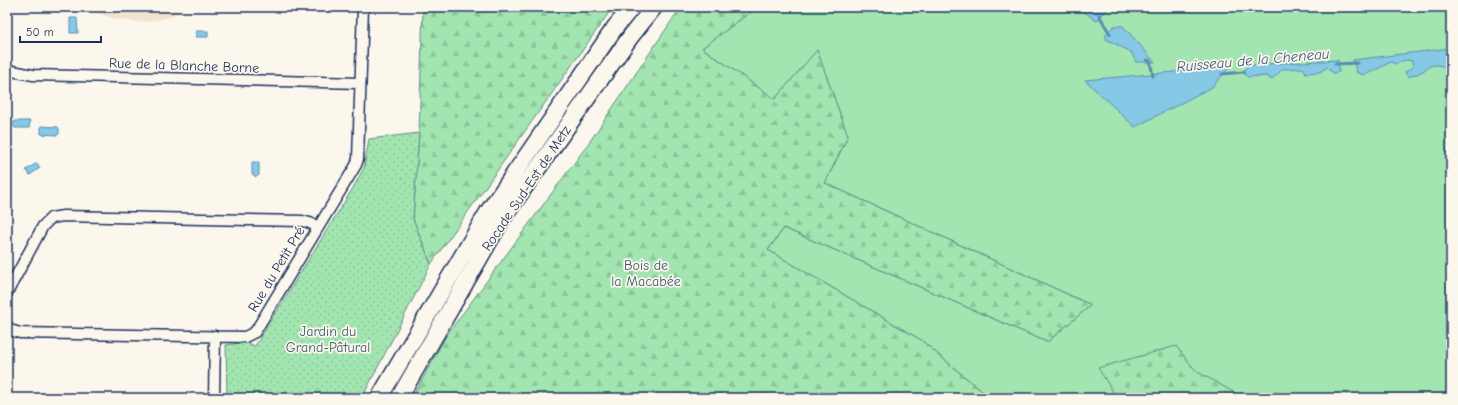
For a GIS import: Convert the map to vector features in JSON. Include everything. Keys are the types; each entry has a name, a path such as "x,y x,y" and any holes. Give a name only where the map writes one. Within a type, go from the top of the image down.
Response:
{"highway":[{"name":"Rocade Sud-Est de Metz","path":"379,398 488,212 616,26 632,7"},
{"name":"Rocade Sud-Est de Metz","path":"399,398 502,219 631,36 654,7"}],"street":[{"path":"318,227 356,165 358,158 363,7"},
{"name":"Rue de la Blanche Borne","path":"7,70 33,75 360,83"},
{"name":"Rue du Petit Pré","path":"7,293 43,226 51,218 63,216 302,221 318,227 255,332 245,337 20,333 10,330 7,326"},
{"path":"214,398 215,336"}],"shaded area":[{"path":"81,7 187,7 170,17 139,22 115,19"}],"green space":[{"path":"423,7 613,7 431,264 413,219 419,133"},
{"name":"Bois de la Macabée","path":"681,7 757,7 702,48 775,99 817,50 848,136 825,183 1091,305 1047,342 784,228 768,250 921,340 990,398 412,398 446,336 586,147"},
{"path":"757,7 1451,7 1451,398 990,398 921,340 768,250 784,228 1047,342 1091,305 825,183 848,136 817,51 775,99 702,48"},
{"name":"Jardin du Grand-Pâtural","path":"419,133 413,219 431,264 362,398 227,398 226,345 246,342 255,346 353,188 364,168 369,139"},
{"path":"1176,346 1196,371 1242,397 1117,398 1098,368"}],"water":[{"path":"1072,7 1105,7 1107,10 1096,21 1085,12"},
{"path":"70,18 77,18 78,33 70,33"},
{"path":"1114,26 1123,26 1155,62 1136,62 1131,52 1106,39 1106,34"},
{"path":"196,31 208,31 208,37 196,37"},
{"path":"1451,48 1451,76 1448,70 1443,66 1433,65 1408,77 1405,72 1413,67 1412,61 1405,60 1396,64 1391,62 1365,75 1357,73 1353,60"},
{"path":"1338,60 1339,72 1333,73 1327,67 1320,72 1306,73 1303,68 1283,69 1271,80 1267,76 1248,77 1242,72 1249,65"},
{"path":"1230,67 1212,87 1135,127 1085,80"},
{"path":"15,121 30,121 29,128 15,128 12,124"},
{"path":"41,126 58,127 59,134 41,134"},
{"path":"252,162 259,162 259,175 256,177 252,174"},
{"path":"37,163 40,168 30,175 26,170"}],"waterway":[{"name":"Ruisseau de la Cheneau","path":"1099,15 1110,34"},
{"name":"Ruisseau de la Cheneau","path":"1147,60 1150,61 1153,76"},
{"name":"Ruisseau de la Cheneau","path":"1335,64 1358,63"},
{"name":"Ruisseau de la Cheneau","path":"1222,74 1244,72"}]}
